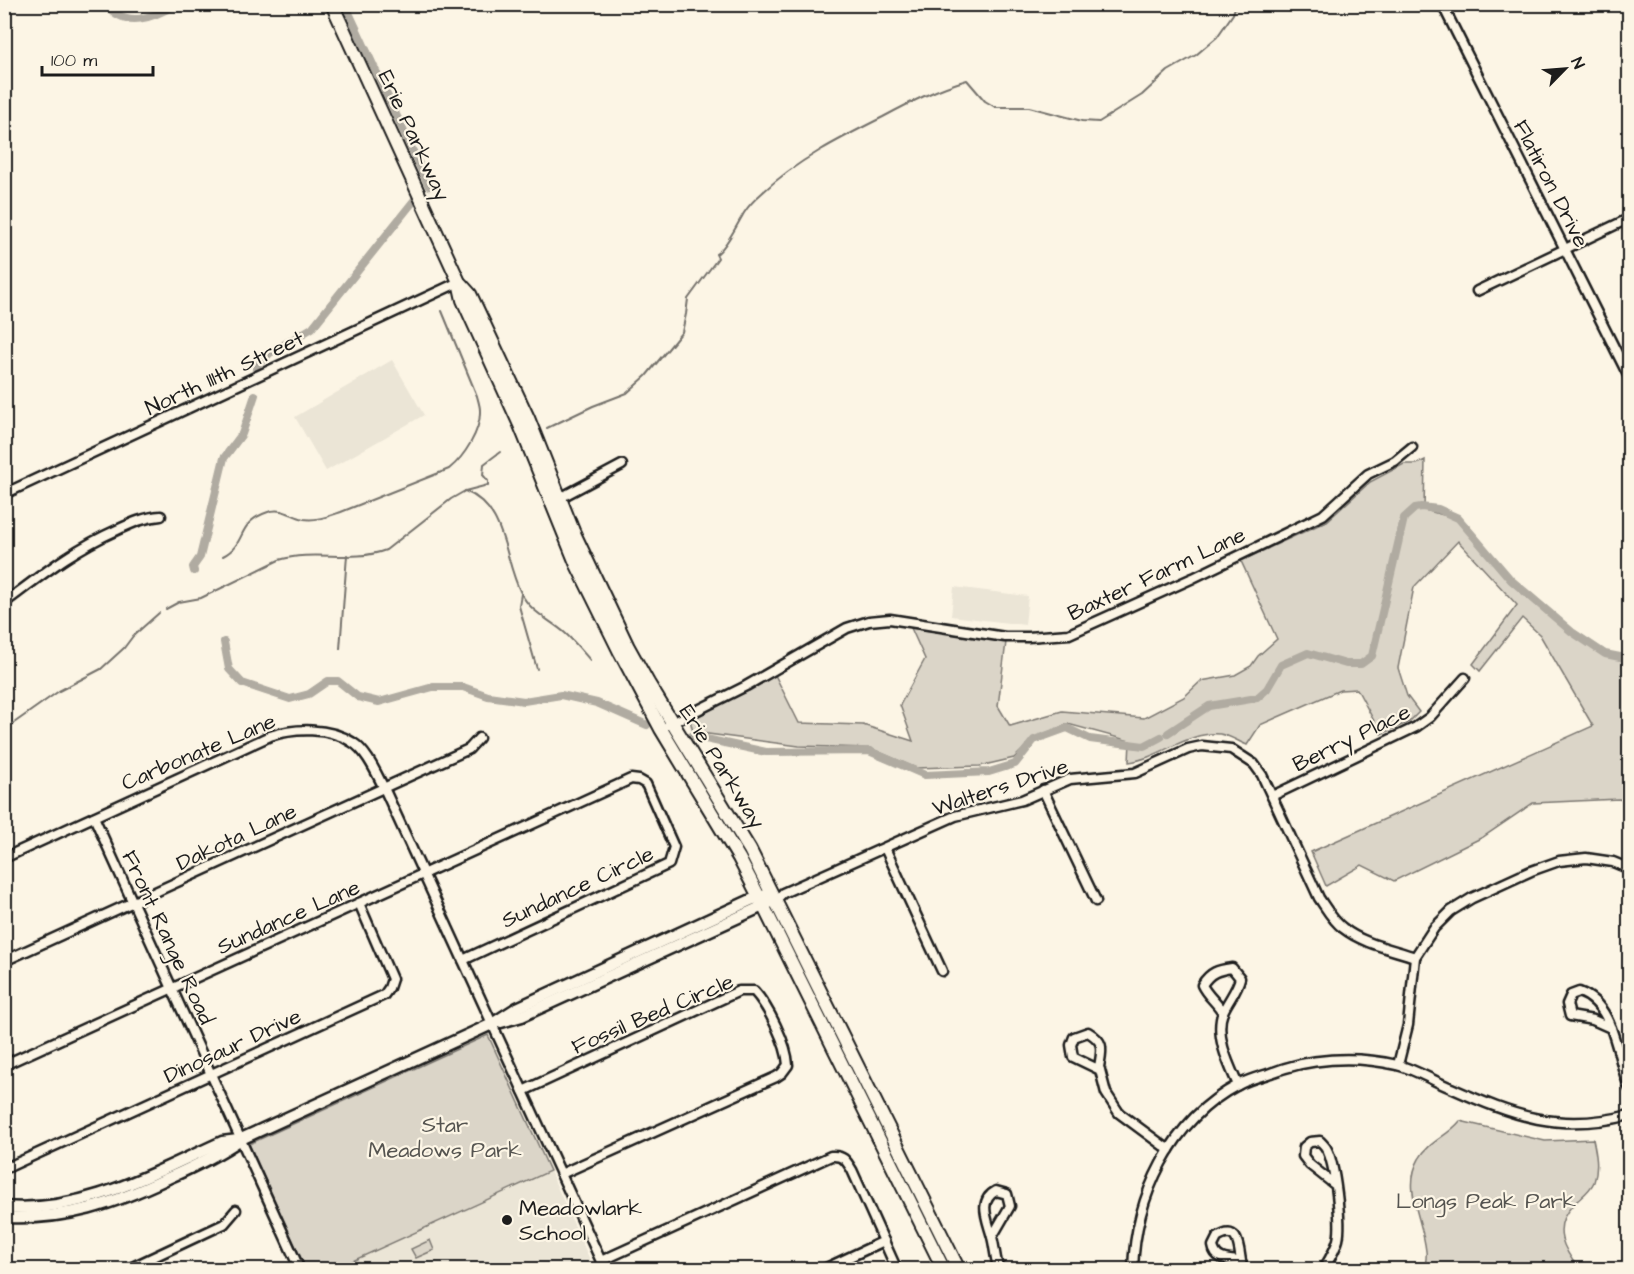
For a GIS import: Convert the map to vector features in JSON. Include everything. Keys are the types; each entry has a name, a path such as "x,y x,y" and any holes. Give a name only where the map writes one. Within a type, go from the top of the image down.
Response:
{"main road":[{"name":"Erie Parkway","path":"332,4 459,282 463,300 520,425 576,563 620,652 777,895 959,1269"},
{"name":"Erie Parkway","path":"459,282 470,294 493,342 528,418 585,559 666,726 739,858 944,1269"}],"street":[{"name":"Flatiron Drive","path":"1443,4 1629,379"},
{"path":"1477,291 1629,218"},
{"name":"North 111th Street","path":"4,494 459,282"},
{"name":"Baxter Farm Lane","path":"666,726 746,686 847,628 869,621 890,619 1005,637 1028,638 1069,633 1193,578 1323,514 1368,474 1395,461 1412,447"},
{"path":"560,498 622,465"},
{"path":"4,603 64,557 90,542 137,521 161,516"},
{"name":"Berry Place","path":"1272,796 1416,727 1430,717 1465,678"},
{"name":"Carbonate Lane","path":"4,858 285,731 306,730 353,742 367,758 384,788 603,1265"},
{"name":"Dakota Lane","path":"4,961 469,749 479,738"},
{"name":"Walters Drive","path":"777,895 955,816 1022,800 1070,779 1135,773 1188,749 1216,746 1231,749 1254,764 1272,796 1319,898 1343,928 1366,941 1415,957"},
{"name":"Sundance Circle","path":"423,874 631,779 646,784 674,847 669,864 463,960"},
{"path":"1043,790 1096,901"},
{"name":"Front Range Road","path":"94,817 300,1269"},
{"path":"885,848 942,970"},
{"path":"1398,1065 1408,1025 1415,957 1434,928 1451,910 1531,871 1559,861 1586,858 1613,862 1629,869"},
{"name":"Sundance Lane","path":"4,1065 423,874"},
{"path":"4,1217 48,1217 97,1208 128,1197 226,1150 241,1139 492,1024 522,1016 777,895"},
{"name":"Dinosaur Drive","path":"4,1169 384,995 392,979 359,903"},
{"path":"1222,1013 1218,1005 1206,995 1202,985 1208,975 1232,968 1240,978 1237,989 1222,1013 1221,1028 1224,1054 1238,1085"},
{"name":"Fossil Bed Circle","path":"523,1091 739,991 754,991 763,1000 785,1049 788,1065 782,1073 561,1174"},
{"path":"1611,1028 1593,1020 1570,1016 1567,1004 1571,995 1579,992 1589,996 1601,1009 1611,1028 1629,1089"},
{"path":"1100,1070 1073,1057 1071,1046 1074,1037 1088,1032 1098,1038 1102,1047 1100,1070 1106,1093 1119,1113 1169,1150"},
{"path":"1133,1269 1134,1250 1150,1183 1169,1150 1193,1120 1214,1101 1238,1085 1303,1062 1357,1060 1398,1065 1472,1098 1522,1117 1565,1123 1592,1123 1629,1115"},
{"path":"4,1207 47,1206 104,1195 222,1142 241,1139"},
{"path":"1323,1269 1332,1256 1341,1220 1330,1159 1326,1147 1320,1141 1310,1142 1304,1148 1303,1156 1310,1165 1334,1184"},
{"path":"603,1265 823,1160 839,1155 846,1160 852,1170 897,1269"},
{"path":"992,1237 1010,1206 1007,1194 996,1191 987,1196 985,1204 987,1225 999,1269"},
{"path":"126,1269 224,1224 236,1210"},
{"path":"822,1269 884,1241"}],"shaded area":[{"path":"392,360 424,415 326,471 295,417"},
{"path":"954,587 1028,596 1025,625 951,616"},
{"name":"Meadowlark School","path":"550,1171 594,1269 335,1270"}],"green space":[{"path":"1425,460 1424,510 1455,518 1530,598 1556,621 1600,652 1629,661 1629,803 1619,799 1533,803 1483,837 1394,881 1362,865 1326,886 1311,852 1593,726 1540,635 1522,618 1480,671 1473,664 1517,605 1458,541 1414,587 1398,668 1407,696 1419,712 1409,722 1381,734 1357,689 1340,690 1260,725 1247,745 1220,734 1208,734 1185,740 1152,756 1129,762 1130,741 1068,724 1036,737 1014,758 980,766 916,768 870,748 799,746 693,732 690,720 775,675 799,723 863,725 913,741 900,705 925,659 911,628 1006,642 998,706 1010,726 1062,711 1144,718 1184,697 1201,681 1235,675 1251,666 1258,656 1277,639 1241,561 1327,521 1370,482 1404,464 1417,464"},
{"name":"Star Meadows Park","path":"488,1035 550,1171 335,1269 306,1269 249,1144"},
{"name":"Longs Peak Park","path":"1460,1121 1545,1141 1593,1139 1597,1166 1596,1177 1589,1189 1566,1214 1561,1231 1565,1247 1579,1269 1425,1269 1426,1251 1413,1193 1414,1170 1423,1153"},
{"path":"430,1240 434,1250 416,1258 411,1249"}],"waterway":[{"path":"106,4 122,17 131,19 150,17 177,4"},
{"path":"345,4 429,186"},
{"path":"547,428 627,393 646,376 682,332 688,299 718,258 716,254 727,242 748,207 776,181 820,150 914,101 967,80 985,101 995,107 1029,107 1082,121 1099,122 1142,95 1168,71 1196,55 1217,37 1233,14 1236,4"},
{"path":"256,369 257,365 270,353 312,328 416,198"},
{"path":"223,556 236,545 251,522 268,512 282,511 299,518 318,519 449,469 460,458 475,435 480,418 480,408 442,311"},
{"path":"194,571 193,567 200,557 224,458 242,434 255,395"},
{"path":"166,609 179,602 201,598 279,560 306,556 360,556 386,550 451,499 465,491 488,485 483,475 484,464 500,452"},
{"path":"465,491 479,499 489,509 502,535 515,579 525,600 535,611 565,633 590,660"},
{"path":"1168,733 1209,706 1257,698 1267,689 1281,665 1308,653 1346,664 1361,664 1372,656 1404,518 1415,508 1421,507 1438,509 1458,518 1511,580 1572,632 1605,654 1630,659"},
{"path":"340,649 347,555"},
{"path":"521,594 519,606 537,669"},
{"path":"4,730 59,691 101,669 159,613"},
{"path":"224,642 229,669 242,683 290,699 309,694 328,681 338,681 358,697 379,702 433,687 463,687 488,696 524,701 561,695 597,703 647,725"},
{"path":"692,736 766,752 869,751 925,775 989,772 1015,764 1034,740 1067,728 1090,739 1144,746 1161,737"}],"place":[{"name":"Meadowlark School","path":"507,1220"}]}
